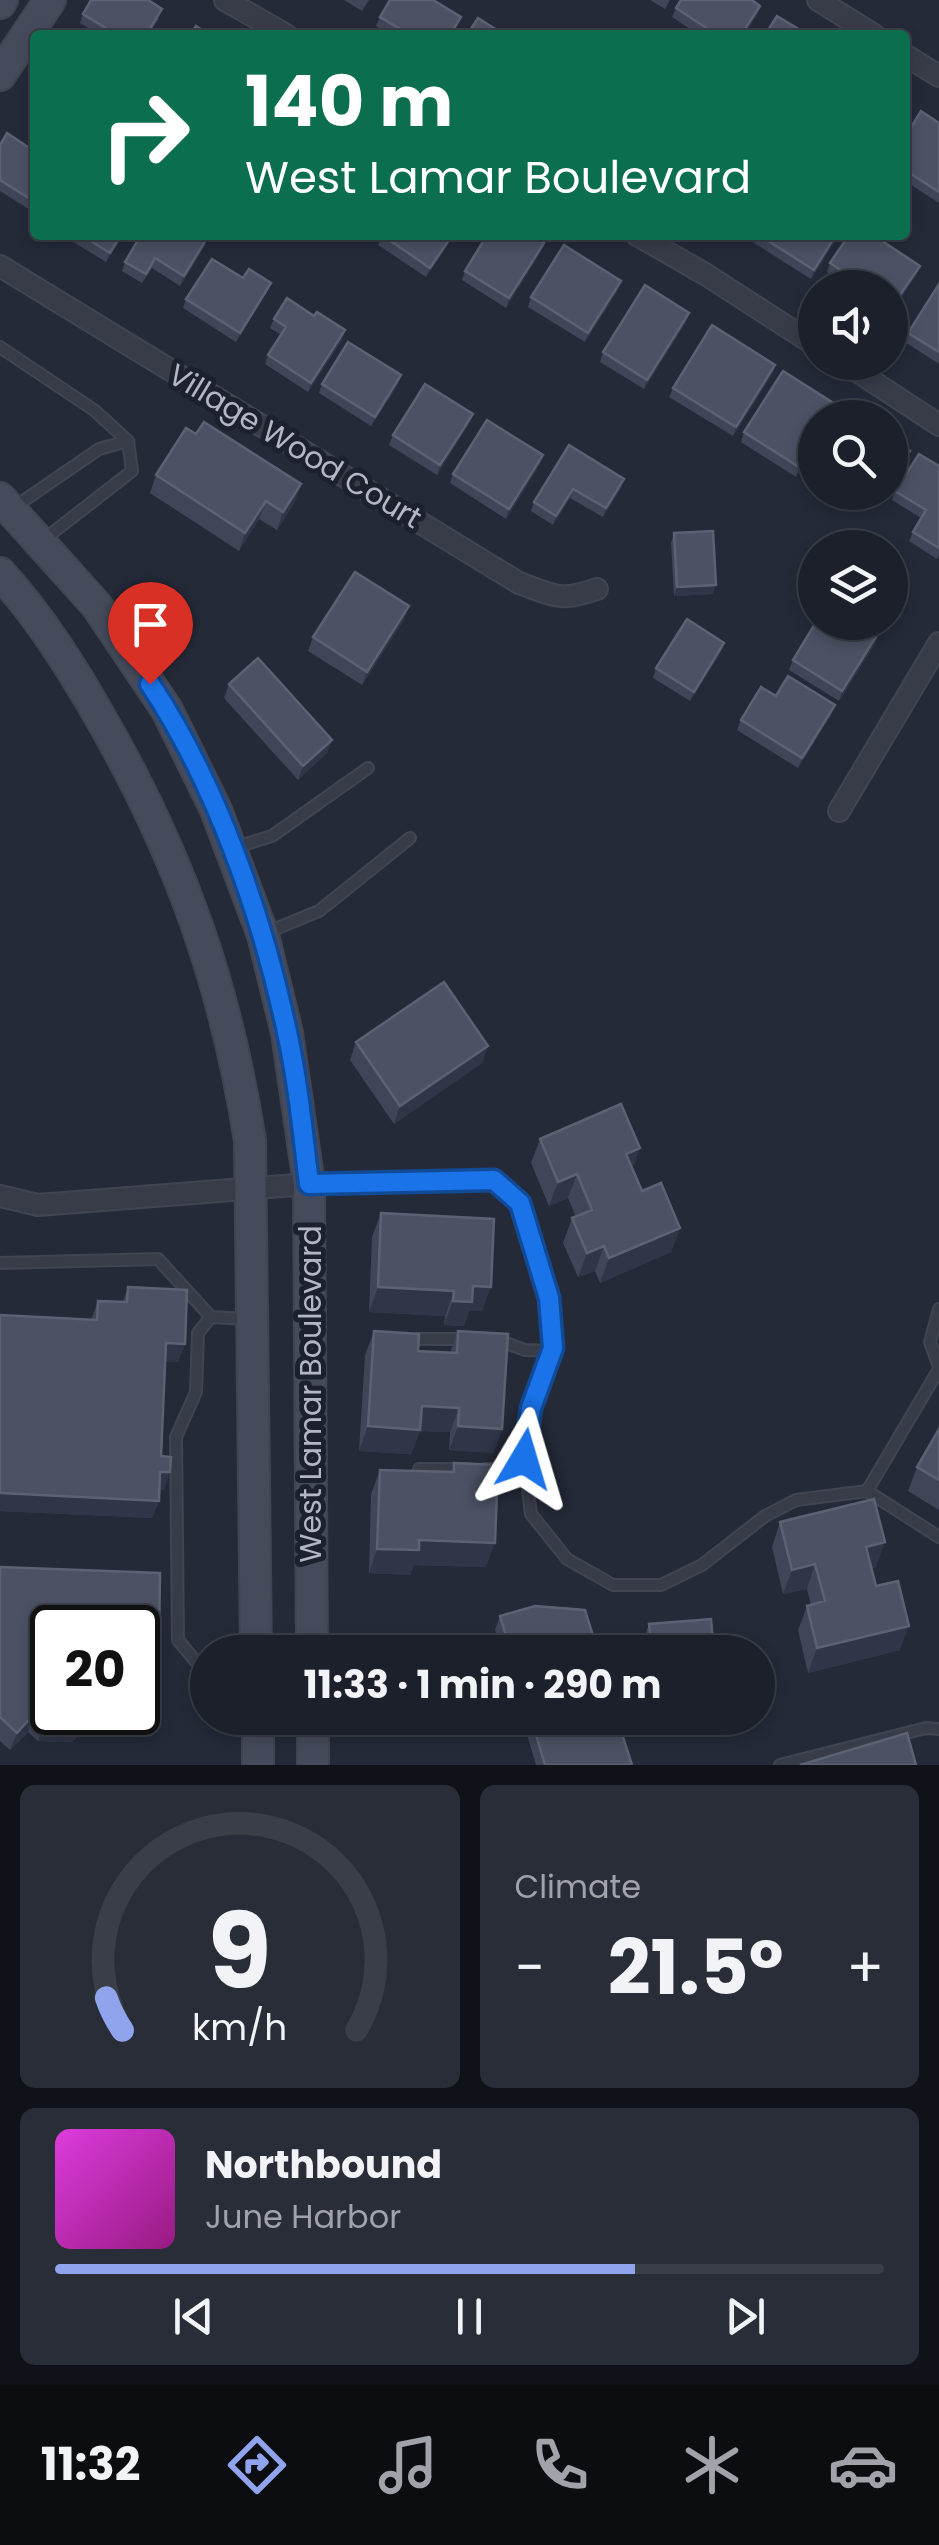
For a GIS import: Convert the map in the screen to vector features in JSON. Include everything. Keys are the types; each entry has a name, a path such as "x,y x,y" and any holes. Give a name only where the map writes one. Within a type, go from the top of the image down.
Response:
{"main road":[{"path":"0,74 50,0"},
{"name":"West Lamar Boulevard","path":"6,503 97,606 167,710 216,810 262,934 287,1033 309,1184 312,1635"},
{"name":"West Lamar Boulevard","path":"0,572 72,669 136,780 193,907 240,1078 250,1141 256,1635"},
{"path":"258,1735 258,1765"},
{"path":"313,1735 313,1765"}],"street":[{"path":"225,0 277,30"},
{"path":"818,0 866,30"},
{"path":"910,57 939,76"},
{"path":"646,240 798,334"},
{"name":"Village Wood Court","path":"0,266 520,583 560,598 572,598 597,588"},
{"path":"870,380 939,425"},
{"path":"839,811 939,643"},
{"path":"0,1196 38,1205 309,1184"}],"lane":[{"path":"0,348 94,410 128,441 132,471 41,542"},
{"path":"6,503 99,449 128,441"},
{"path":"230,848 272,836 368,768"},
{"path":"262,934 319,911 410,838"},
{"path":"309,1184 494,1180 520,1203 549,1298 552,1350 531,1408 525,1468 531,1514 567,1559 613,1585 661,1584 675,1578 702,1565 765,1516 796,1500 867,1492 939,1537"},
{"path":"0,1264 158,1258 211,1317 252,1319"},
{"path":"867,1492 939,1368 930,1342 939,1309"},
{"path":"190,1655 178,1640 176,1437 196,1392 198,1333 211,1317"},
{"path":"419,1339 500,1338 524,1350 552,1350"},
{"path":"419,1469 525,1468"},
{"path":"780,1765 926,1728 939,1729"}],"building":[{"path":"91,0 148,0 162,9 149,30 109,30 83,14"},
{"path":"390,0 433,0 461,17 453,30 402,30 380,17"},
{"path":"681,0 752,0 760,6 744,30 709,30 676,8"},
{"path":"777,16 800,30 768,30"},
{"path":"478,18 497,30 470,30"},
{"path":"921,111 939,123 939,192 910,173 910,129"},
{"path":"7,133 30,148 30,199 0,180 0,145"},
{"path":"89,240 118,240 110,253"},
{"path":"138,240 206,240 184,276 155,258 146,274 125,262"},
{"path":"389,240 449,240 430,268"},
{"path":"484,240 544,243 509,298 465,271"},
{"path":"767,240 833,240 814,270"},
{"path":"846,240 881,240 920,266 908,283 908,270 840,270 830,263"},
{"path":"564,245 621,281 588,333 531,297"},
{"path":"212,259 243,278 249,269 271,283 240,333 186,299"},
{"path":"939,284 939,352 908,333"},
{"path":"645,285 689,313 647,380 603,352"},
{"path":"287,298 345,330 311,383 268,355 286,327 274,319"},
{"path":"712,325 775,365 736,427 673,388"},
{"path":"348,342 401,375 375,417 322,384"},
{"path":"783,371 829,400 798,400 798,466 744,432"},
{"path":"425,384 473,414 440,465 393,435"},
{"path":"487,420 543,455 509,509 453,474"},
{"path":"204,422 301,484 283,512 266,501 245,533 156,475 186,428 196,434"},
{"path":"569,445 624,479 606,508 573,489 556,516 534,502"},
{"path":"919,454 939,466 939,548 913,532 926,510 908,499 908,471"},
{"path":"713,531 716,585 677,587 674,533"},
{"path":"355,572 409,606 367,672 313,637"},
{"path":"687,619 724,643 694,692 656,668"},
{"path":"805,640 874,640 842,691 793,660"},
{"path":"258,658 332,740 303,766 229,684"},
{"path":"788,676 835,705 802,758 741,720 761,687 776,696"},
{"path":"444,982 488,1046 400,1106 356,1042"},
{"path":"621,1104 640,1148 626,1154 642,1191 661,1183 680,1228 609,1258 604,1246 587,1253 572,1218 592,1210 577,1174 558,1182 540,1139"},
{"path":"381,1213 494,1219 491,1287 473,1286 472,1302 453,1301 454,1291 378,1287"},
{"path":"128,1287 187,1290 185,1344 166,1343 161,1456 171,1457 170,1472 160,1472 159,1501 0,1493 0,1315 97,1320 98,1301 127,1302"},
{"path":"374,1331 419,1334 418,1351 457,1353 458,1331 508,1334 502,1429 458,1426 459,1408 422,1406 420,1430 368,1426"},
{"path":"939,1429 939,1480 917,1467"},
{"path":"454,1463 498,1465 495,1543 419,1540 419,1550 377,1549 380,1470 454,1472"},
{"path":"874,1499 885,1542 866,1547 876,1586 898,1581 909,1626 817,1648 807,1606 825,1601 815,1564 792,1570 780,1522"},
{"path":"0,1567 160,1573 160,1605 30,1605 30,1718 17,1733 0,1717"},
{"path":"535,1606 585,1610 593,1635 506,1635 500,1616"},
{"path":"711,1619 712,1635 650,1635 649,1624"},
{"path":"907,1733 916,1765 800,1765"},
{"path":"536,1735 622,1735 632,1765 545,1765"}],"route":[{"path":"150,684 216,810 262,934 287,1033 309,1184 494,1180 520,1203 549,1298 553,1348 531,1408 524,1459"}]}
